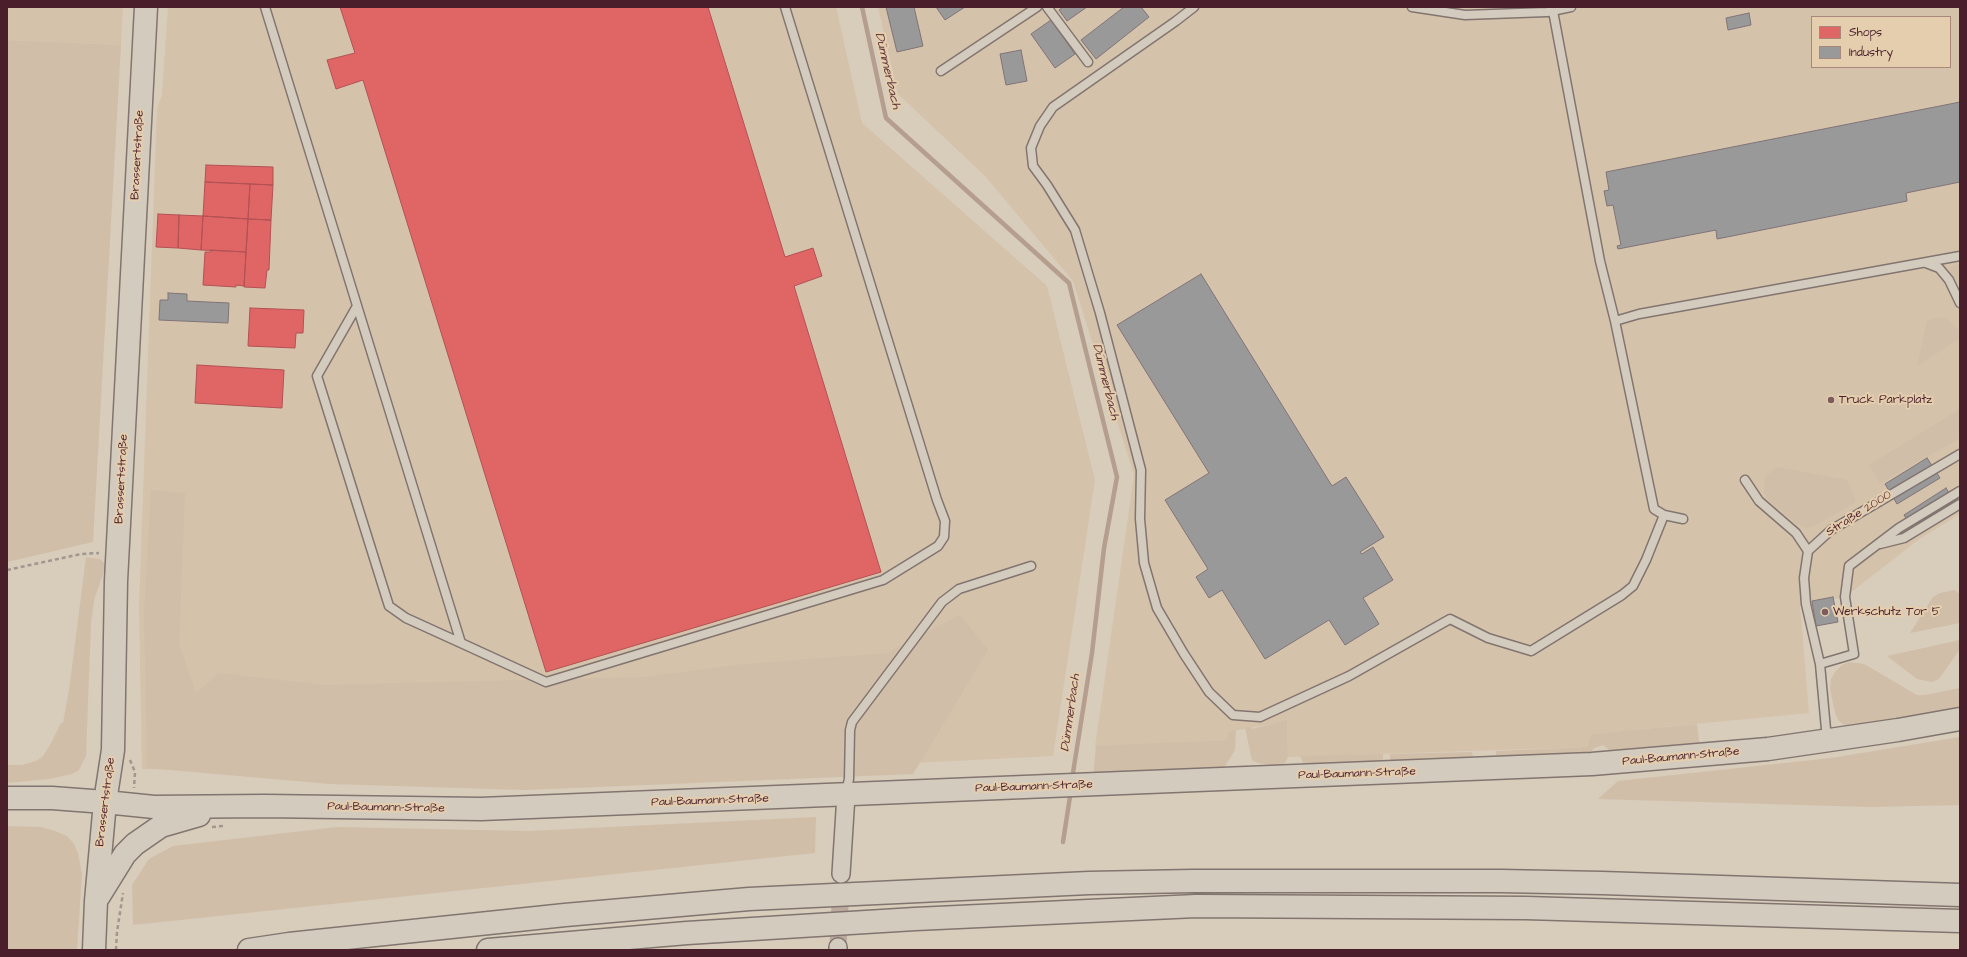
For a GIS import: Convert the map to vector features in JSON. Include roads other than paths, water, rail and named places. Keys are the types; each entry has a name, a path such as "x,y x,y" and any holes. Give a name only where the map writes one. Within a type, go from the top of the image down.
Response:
{"main road":[{"name":"Brassertstraße","path":"94,950 96,901 105,802 113,750 118,552 146,7"},
{"name":"Paul-Baumann-Straße","path":"7,798 52,798 154,807 228,806 481,809 1071,786 1625,762 1725,754 1827,741 1960,719"},
{"path":"96,901 125,854 149,833 161,826 228,806"},
{"path":"249,950 289,944 565,915 741,900 1073,884 1201,881 1501,881 1960,895"},
{"path":"488,950 687,933 915,919 1196,906 1526,908 1960,921"},
{"path":"606,950 620,949 687,933"}],"street":[{"path":"841,874 846,795"}],"lane":[{"path":"265,7 461,643"},
{"path":"357,306 317,376 389,606 406,618 546,682 883,580 938,546 944,537 945,521 937,500 785,7"},
{"path":"941,71 1037,7"},
{"path":"1047,7 1088,62"},
{"path":"1194,7 1053,107 1040,126 1031,148 1033,166 1047,185 1075,230 1100,312 1141,470 1140,519 1144,563 1157,608 1184,654 1209,692 1233,715 1260,717 1296,702 1350,676 1450,619 1488,638 1531,651 1622,595 1633,586 1646,560 1664,515"},
{"path":"1412,7 1465,15 1549,10 1571,7"},
{"path":"1549,10 1600,261 1615,321 1654,509 1664,515 1683,519"},
{"path":"1615,321 1639,314 1960,256"},
{"path":"1924,262 1939,268 1949,280 1960,303"},
{"name":"Straße 2000","path":"1808,551 1831,530 1960,454"},
{"path":"1744,480 1759,501 1796,533 1808,551 1804,578 1806,604 1820,664 1827,741"},
{"path":"1820,664 1854,654 1845,597 1849,566 1875,545 1960,491"},
{"path":"1875,545 1904,538 1960,504"},
{"path":"846,795 849,779 850,730 852,722 942,602 959,589 1031,566"}],"waterway":[{"name":"Dümmerbach","path":"862,7 886,118 1069,283 1117,477 1104,548 1092,653 1072,779"},
{"name":"Dümmerbach","path":"1063,842 1071,790"}],"tunnel":[{"path":"838,947 841,883"}],"place":[{"name":"Truck Parkplatz","path":"1831,400"},
{"name":"Werkschutz Tor 5","path":"1825,612"}]}
